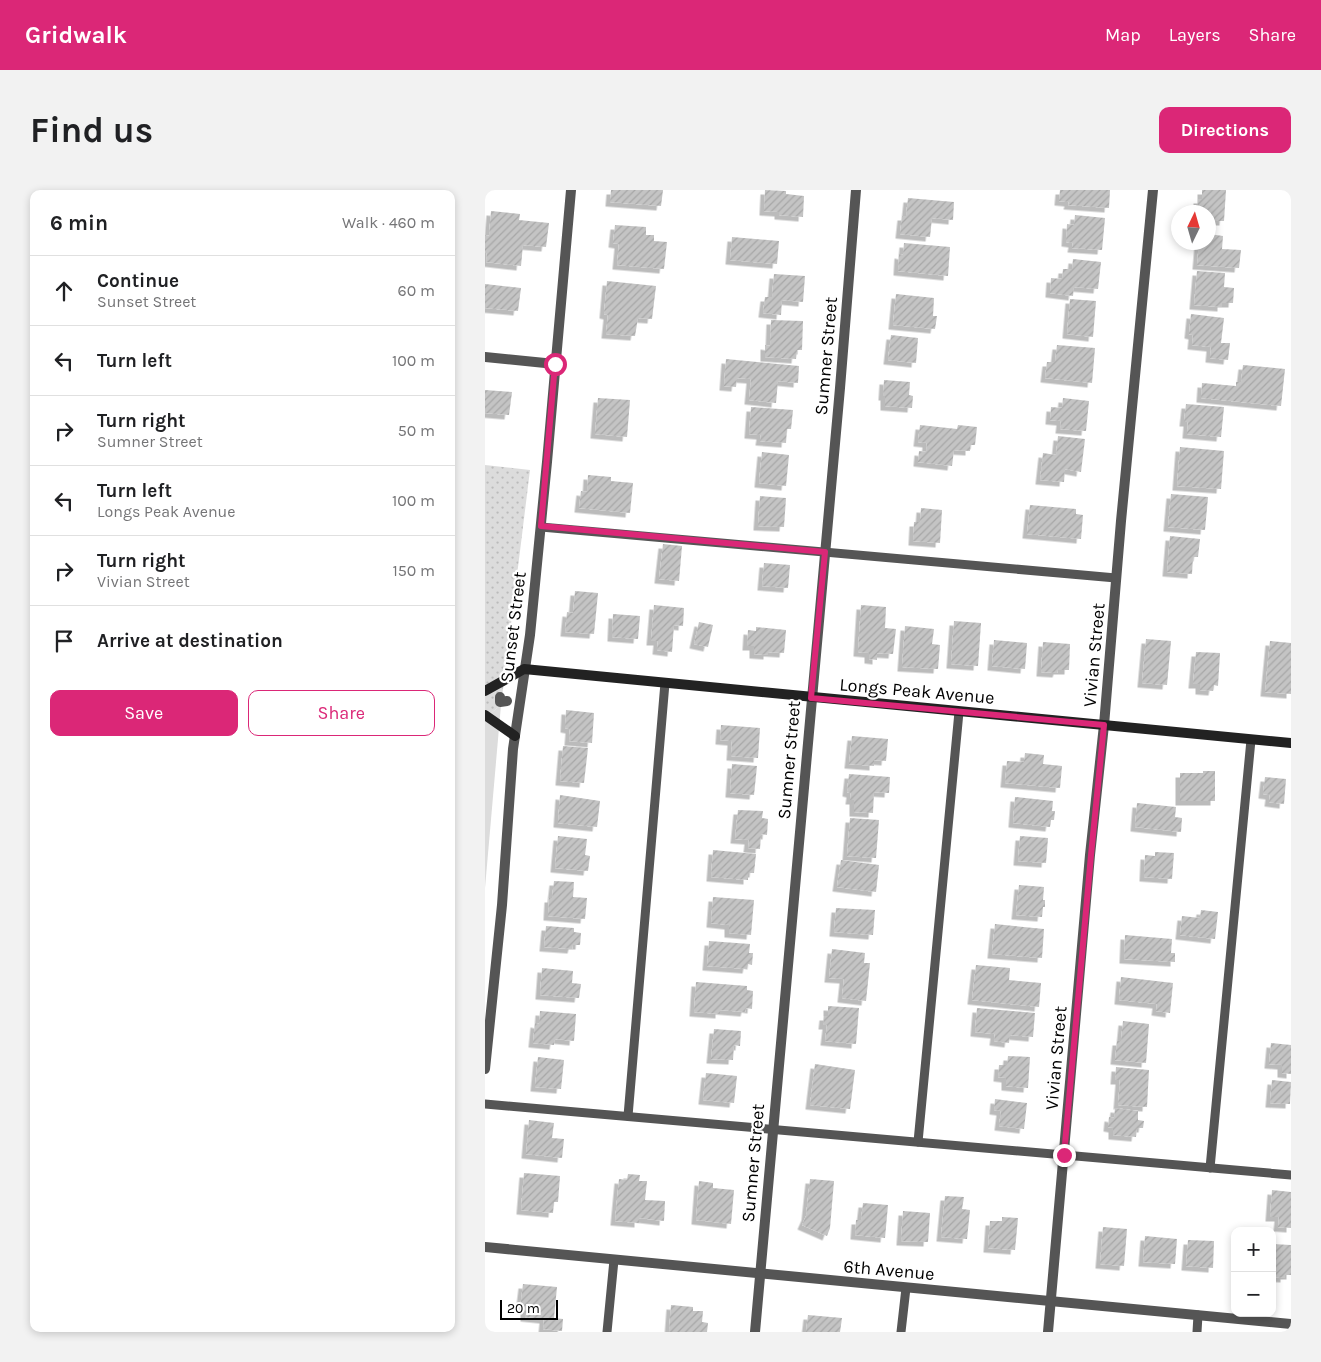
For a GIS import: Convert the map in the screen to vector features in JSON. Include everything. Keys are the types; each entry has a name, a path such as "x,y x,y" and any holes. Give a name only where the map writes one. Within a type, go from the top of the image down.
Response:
{"street":[{"name":"Sunset Street","path":"485,1068 502,905 515,736 530,635 541,526 571,190"},
{"name":"Sumner Street","path":"755,1332 856,190"},
{"name":"Vivian Street","path":"1048,1332 1153,190"},
{"path":"485,357 555,364"},
{"path":"485,691 524,669"},
{"name":"Longs Peak Avenue","path":"524,669 1291,744"},
{"path":"485,715 515,736"},
{"name":"6th Avenue","path":"485,1247 1291,1324"}],"lane":[{"path":"541,526 1116,578"},
{"path":"628,1116 665,683"},
{"path":"918,1142 959,712"},
{"path":"1210,1168 1251,740"},
{"path":"485,1104 1291,1175"},
{"path":"607,1332 613,1260"},
{"path":"901,1332 906,1288"},
{"path":"1197,1332 1198,1315"}],"shaded area":[{"path":"485,465 530,470 501,705 485,718"},
{"path":"501,705 485,888 485,718"}],"building":[{"path":"611,190 663,190 661,206 610,202"},
{"path":"765,190 786,191 786,194 804,196 803,217 779,215 779,212 764,211"},
{"path":"1060,190 1110,190 1109,208 1068,205 1069,202 1059,201"},
{"path":"1202,190 1226,190 1224,221 1216,221 1216,205 1198,205 1198,199 1202,199"},
{"path":"908,198 954,202 953,220 932,218 930,237 900,234 902,216 906,216"},
{"path":"491,211 520,214 519,220 549,223 546,247 523,245 521,266 486,262 485,235 489,236"},
{"path":"1075,215 1105,218 1102,250 1072,248 1073,243 1066,242 1067,224 1074,225"},
{"path":"615,225 646,227 646,235 654,235 654,241 667,242 664,269 617,265 619,244 613,243"},
{"path":"1216,235 1223,236 1222,249 1241,250 1239,268 1197,265 1198,250 1216,250"},
{"path":"732,237 779,241 777,264 730,260"},
{"path":"904,243 950,247 948,276 898,271 899,254 903,255"},
{"path":"1073,259 1101,262 1098,289 1074,287 1073,296 1050,293 1051,278 1062,279 1063,269 1072,269"},
{"path":"1197,271 1225,273 1224,287 1234,288 1233,303 1222,303 1222,307 1194,305"},
{"path":"774,274 805,276 803,302 782,300 781,315 763,313 765,297 772,297"},
{"path":"607,281 656,286 652,319 638,318 635,336 606,334 608,315 604,314"},
{"path":"485,284 521,288 518,311 485,308"},
{"path":"896,294 934,298 933,316 937,316 935,329 893,325"},
{"path":"1070,299 1096,301 1093,337 1067,334"},
{"path":"1191,314 1224,318 1221,343 1230,343 1228,360 1210,358 1211,347 1192,345 1193,335 1189,334"},
{"path":"771,320 803,321 802,350 797,350 796,359 765,357 765,345 770,346"},
{"path":"891,335 918,338 916,363 888,360"},
{"path":"1057,345 1095,348 1092,383 1045,378 1047,362 1055,362"},
{"path":"726,359 799,366 798,383 778,381 776,403 749,400 751,379 737,378 736,387 724,386"},
{"path":"1243,365 1285,369 1281,406 1201,398 1202,383 1236,386 1236,382 1241,382"},
{"path":"884,380 910,382 909,395 913,396 912,408 885,406 885,396 883,396"},
{"path":"485,390 512,392 509,415 485,413"},
{"path":"598,398 630,400 627,437 595,434"},
{"path":"1063,398 1089,401 1086,431 1060,429 1061,421 1050,420 1051,407 1062,408"},
{"path":"1186,404 1224,407 1221,437 1187,434 1188,422 1184,422"},
{"path":"751,407 793,410 791,429 787,429 786,443 760,441 761,435 749,434"},
{"path":"920,425 957,429 958,425 977,427 975,445 970,445 970,451 954,450 952,466 918,462 919,451 926,452 927,443 918,442"},
{"path":"1058,436 1085,439 1081,472 1065,469 1064,482 1040,480 1043,453 1056,455"},
{"path":"1180,447 1224,451 1221,489 1177,486"},
{"path":"762,452 789,455 786,486 759,483"},
{"path":"588,475 611,477 611,481 633,483 630,513 579,508 581,491 587,492"},
{"path":"1171,494 1208,497 1205,530 1168,527"},
{"path":"760,496 786,498 784,527 758,526"},
{"path":"1030,505 1076,509 1076,514 1083,515 1081,539 1027,534"},
{"path":"921,508 942,510 940,543 913,541 914,522 920,522"},
{"path":"1170,536 1200,539 1198,557 1193,557 1192,574 1167,572"},
{"path":"663,544 682,546 679,581 659,579"},
{"path":"764,563 790,565 788,588 762,586"},
{"path":"575,591 598,593 594,634 565,632 567,612 573,613"},
{"path":"654,605 684,608 683,626 674,625 672,652 657,650 658,641 651,641"},
{"path":"861,605 886,607 885,628 896,629 893,654 877,653 877,660 869,659 869,653 858,652"},
{"path":"613,614 640,616 638,639 612,637"},
{"path":"954,621 981,623 978,666 951,664"},
{"path":"699,622 713,625 708,647 694,644"},
{"path":"905,626 934,629 932,644 940,645 938,669 902,667"},
{"path":"756,627 786,630 784,653 768,652 768,655 754,654 754,646 747,646 748,630 756,631"},
{"path":"1146,639 1171,641 1167,685 1142,683"},
{"path":"994,640 1027,643 1025,669 992,666"},
{"path":"1270,641 1291,643 1291,694 1265,692"},
{"path":"1043,642 1070,644 1069,670 1058,670 1057,673 1041,672"},
{"path":"1196,652 1220,653 1218,686 1214,685 1213,691 1200,690 1200,684 1193,684"},
{"path":"566,710 594,713 592,743 569,741 570,729 565,728"},
{"path":"721,725 760,728 758,758 731,756 732,741 720,740"},
{"path":"852,736 888,739 886,761 874,760 874,766 849,764"},
{"path":"563,746 588,748 584,783 560,781"},
{"path":"1025,753 1044,755 1043,764 1062,766 1060,788 1005,783 1007,761 1024,762"},
{"path":"732,764 757,766 754,795 730,793"},
{"path":"1203,771 1215,771 1215,801 1180,801 1180,773 1203,773"},
{"path":"849,774 890,777 889,793 874,792 873,813 854,812 854,800 850,800 851,793 847,792"},
{"path":"1265,777 1286,779 1284,804 1269,802 1270,795 1263,794"},
{"path":"560,795 600,801 597,827 558,823"},
{"path":"1015,797 1053,801 1052,811 1055,811 1054,820 1051,820 1050,827 1013,823"},
{"path":"1137,803 1176,807 1175,817 1182,818 1181,832 1135,827"},
{"path":"738,810 763,811 762,818 768,819 767,835 761,834 760,849 748,848 749,840 735,839"},
{"path":"850,818 879,820 876,858 847,856"},
{"path":"558,836 587,839 585,855 590,856 588,871 555,868"},
{"path":"1020,836 1048,838 1046,863 1018,861"},
{"path":"713,850 756,854 754,873 748,873 748,880 711,877"},
{"path":"1155,852 1174,853 1172,879 1144,877 1145,855 1155,856"},
{"path":"841,860 879,865 876,892 837,887"},
{"path":"554,881 574,882 573,897 587,898 585,919 548,916 549,898 552,898"},
{"path":"1019,885 1044,887 1043,900 1045,900 1045,907 1043,907 1042,917 1016,915"},
{"path":"713,897 754,900 751,935 729,933 729,925 711,923"},
{"path":"836,908 875,910 873,935 834,932"},
{"path":"1201,910 1218,912 1215,939 1180,935 1182,916 1200,918"},
{"path":"995,924 1044,929 1042,958 992,954"},
{"path":"546,926 574,928 574,932 581,933 580,945 573,945 572,949 544,947"},
{"path":"1125,935 1172,939 1171,953 1175,953 1175,962 1124,959"},
{"path":"709,941 750,944 749,953 753,953 752,965 748,964 747,969 707,966"},
{"path":"832,949 865,953 864,963 870,963 866,1001 842,998 844,979 829,978"},
{"path":"976,965 1010,968 1009,980 1041,983 1039,1007 972,1000"},
{"path":"542,968 573,971 572,983 581,984 579,998 540,995"},
{"path":"1121,977 1173,983 1170,1013 1156,1011 1157,1004 1119,1000"},
{"path":"696,982 747,986 747,990 753,991 752,1009 746,1008 745,1012 720,1010 720,1014 694,1012"},
{"path":"828,1006 859,1008 856,1044 825,1041 827,1025 823,1025 824,1016 828,1016"},
{"path":"977,1008 1035,1013 1033,1037 1010,1035 1009,1043 994,1041 995,1034 975,1032"},
{"path":"540,1011 576,1014 574,1041 555,1039 554,1045 533,1043 535,1023 539,1024"},
{"path":"1123,1021 1149,1024 1146,1063 1115,1060 1117,1041 1121,1041"},
{"path":"714,1029 741,1031 740,1046 734,1045 733,1060 711,1059"},
{"path":"1271,1043 1291,1045 1291,1074 1282,1073 1282,1065 1269,1064"},
{"path":"1008,1056 1030,1057 1028,1088 1006,1086 1006,1078 998,1077 999,1065 1007,1065"},
{"path":"538,1057 564,1060 561,1089 535,1087"},
{"path":"815,1064 855,1070 850,1109 810,1105"},
{"path":"1116,1067 1149,1070 1147,1107 1118,1105 1120,1080 1115,1080"},
{"path":"706,1073 737,1076 734,1103 703,1100"},
{"path":"1272,1080 1291,1082 1290,1104 1270,1103"},
{"path":"995,1099 1027,1103 1024,1129 999,1126 1001,1111 994,1110"},
{"path":"1115,1108 1138,1111 1138,1120 1144,1121 1143,1128 1137,1128 1136,1137 1113,1135 1113,1128 1108,1127 1109,1117 1114,1118"},
{"path":"529,1120 554,1123 552,1138 564,1139 562,1158 526,1154"},
{"path":"524,1173 560,1176 558,1202 554,1202 553,1213 521,1210"},
{"path":"628,1174 640,1175 639,1181 647,1181 645,1200 665,1201 664,1221 639,1218 639,1223 615,1221 619,1179 627,1180"},
{"path":"810,1179 834,1181 830,1228 827,1236 802,1225 806,1216"},
{"path":"699,1181 713,1183 713,1188 734,1190 731,1224 696,1220"},
{"path":"1272,1190 1291,1192 1291,1228 1278,1227 1279,1217 1270,1217"},
{"path":"945,1196 964,1197 962,1209 970,1210 967,1239 941,1237"},
{"path":"863,1203 888,1205 885,1238 855,1235 856,1220 861,1220"},
{"path":"903,1211 930,1213 928,1242 901,1241"},
{"path":"1002,1217 1018,1218 1015,1250 988,1248 990,1221 1002,1221"},
{"path":"1103,1227 1127,1229 1124,1266 1100,1264"},
{"path":"1145,1236 1177,1239 1175,1264 1143,1262"},
{"path":"1188,1240 1214,1241 1213,1268 1186,1266"},
{"path":"1276,1244 1291,1245 1291,1275 1285,1275 1285,1278 1276,1277"},
{"path":"523,1284 557,1287 554,1318 563,1319 562,1331 543,1329 544,1319 525,1317 525,1310 520,1309"},
{"path":"671,1305 693,1307 693,1311 703,1311 702,1322 708,1323 707,1332 669,1332"},
{"path":"808,1315 842,1318 840,1332 806,1332"}],"route":[{"path":"555,364 541,526 825,552 811,698 1104,725 1064,1155"}]}
